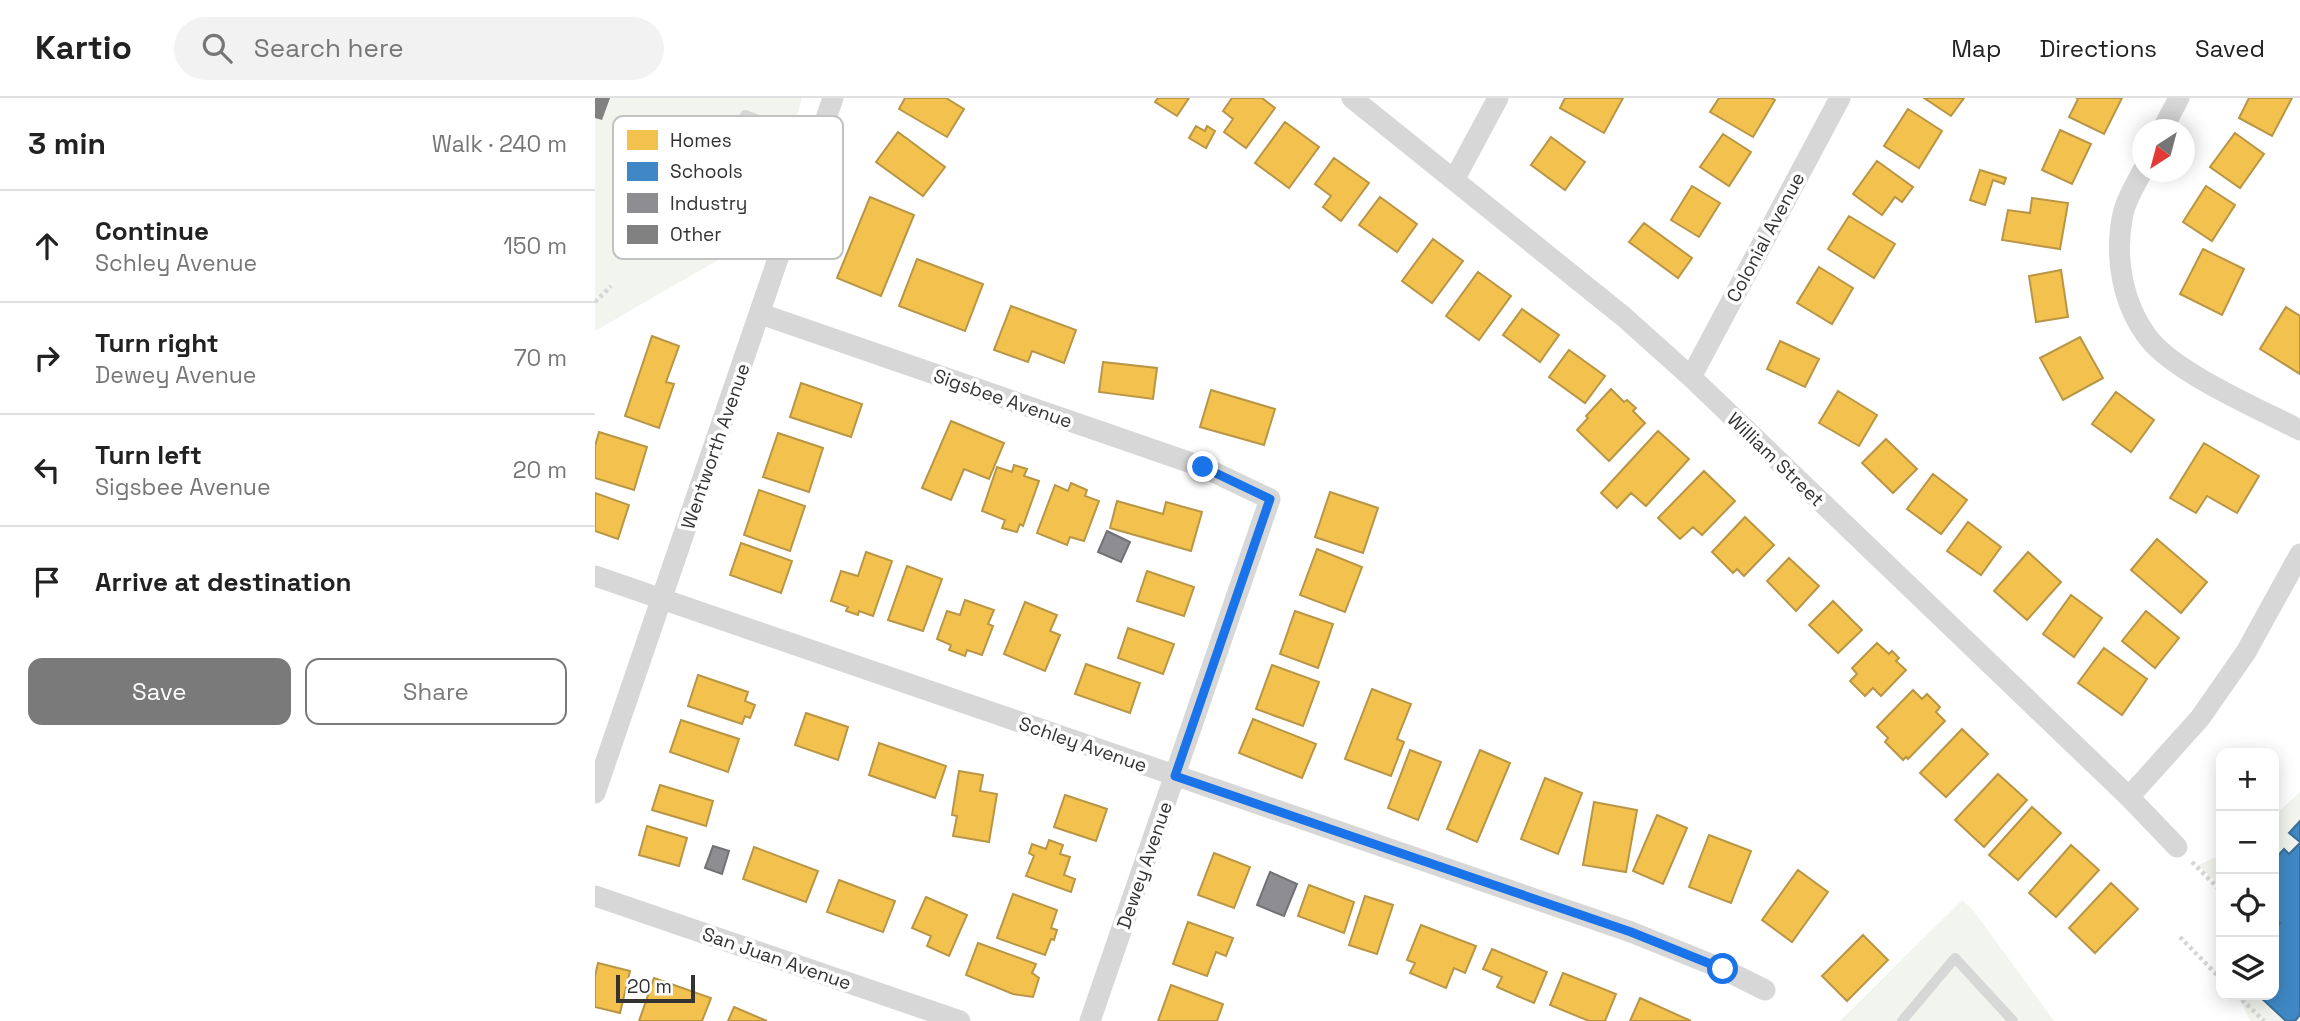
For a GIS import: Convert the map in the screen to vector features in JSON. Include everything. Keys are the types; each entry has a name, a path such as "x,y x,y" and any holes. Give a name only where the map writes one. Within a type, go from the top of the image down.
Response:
{"street":[{"name":"Wentworth Avenue","path":"827,116 833,98"},
{"name":"William Street","path":"1352,98 1625,317 2129,797 2176,847"},
{"path":"1454,180 1498,98"},
{"name":"Colonial Avenue","path":"1691,377 1840,98"},
{"path":"2168,119 2179,98"},
{"path":"2137,182 2123,211 2119,246 2121,276 2134,315 2151,341 2186,369 2300,430"},
{"name":"Wentworth Avenue","path":"595,793 779,259"},
{"name":"Sigsbee Avenue","path":"761,314 1203,467 1244,487"},
{"name":"Dewey Avenue","path":"1090,1021 1270,499 1244,487"},
{"path":"2129,797 2200,719 2246,652 2300,554"},
{"name":"Schley Avenue","path":"595,576 1631,932 1723,969 1765,990"},
{"name":"San Juan Avenue","path":"595,896 960,1021"}],"lane":[{"path":"1902,1021 1955,958 2013,1021"}],"path":[{"path":"595,302 611,286"},
{"path":"2176,847 2216,886"},
{"path":"2180,937 2216,974"},
{"path":"2243,1000 2264,1021"}],"shaded area":[{"path":"595,98 802,98 797,116 613,116 613,259 720,259 595,331"},
{"path":"2300,792 2300,1021 2250,1021 2239,1000 2279,1000 2279,811"},
{"path":"2216,857 2216,882 2198,865"},
{"path":"1962,900 1973,910 2054,1021 1840,1021"}],"building: Homes":[{"path":"905,98 946,98 964,109 947,137 899,109"},
{"path":"1158,98 1189,98 1177,116 1155,102"},
{"path":"1232,98 1262,98 1275,108 1246,148 1224,132 1233,119 1223,111"},
{"path":"1565,98 1623,98 1604,133 1560,108"},
{"path":"1719,98 1775,100 1753,137 1710,112"},
{"path":"1924,98 1964,98 1951,116"},
{"path":"2076,98 2122,98 2104,134 2069,117 2078,99"},
{"path":"2249,98 2292,98 2272,136 2239,118"},
{"path":"1908,109 1942,131 1919,168 1884,146"},
{"path":"1285,122 1319,147 1289,188 1255,163"},
{"path":"1196,126 1205,131 1207,126 1215,131 1206,148 1189,138"},
{"path":"2060,130 2091,144 2072,184 2042,170"},
{"path":"898,132 945,167 923,196 876,162"},
{"path":"2235,133 2264,154 2240,188 2210,167"},
{"path":"1723,134 1751,152 1729,186 1700,167"},
{"path":"1551,137 1585,162 1565,190 1531,165"},
{"path":"1334,158 1369,183 1341,221 1323,207 1331,196 1315,184"},
{"path":"1877,161 1913,187 1902,202 1895,197 1882,215 1853,194"},
{"path":"1980,170 2006,178 2004,184 1993,180 1985,205 1970,200"},
{"path":"1692,186 1720,203 1699,237 1671,220"},
{"path":"2206,186 2235,205 2212,241 2183,222"},
{"path":"870,197 914,215 881,296 837,278"},
{"path":"1380,197 1417,224 1397,252 1359,225"},
{"path":"2032,198 2068,203 2060,249 2002,240 2008,210 2030,213"},
{"path":"1849,216 1895,244 1874,278 1828,249"},
{"path":"1644,223 1692,258 1678,278 1629,242"},
{"path":"1433,239 1463,261 1432,303 1402,281"},
{"path":"2203,249 2244,269 2222,315 2180,294"},
{"path":"917,259 983,284 965,331 899,306"},
{"path":"1819,267 1853,288 1832,324 1797,303"},
{"path":"2061,270 2068,317 2036,322 2029,276"},
{"path":"1478,272 1511,296 1479,340 1446,316"},
{"path":"1011,306 1076,330 1064,363 1032,351 1028,362 994,350"},
{"path":"2286,307 2300,316 2300,374 2260,349"},
{"path":"1522,309 1559,335 1540,362 1503,335"},
{"path":"652,336 679,346 666,382 674,384 659,428 625,416"},
{"path":"2080,337 2103,378 2063,400 2040,358"},
{"path":"1780,341 1819,359 1805,387 1767,369"},
{"path":"1569,350 1605,376 1585,403 1549,377"},
{"path":"1103,362 1157,368 1153,399 1099,392"},
{"path":"801,383 862,404 851,437 790,417"},
{"path":"1611,389 1624,402 1627,400 1636,408 1633,411 1645,423 1609,461 1577,430"},
{"path":"1211,390 1275,409 1264,445 1200,427"},
{"path":"1838,391 1877,415 1859,446 1819,423"},
{"path":"2116,392 2154,420 2131,452 2092,424"},
{"path":"951,421 1004,443 989,479 964,469 951,500 922,488"},
{"path":"1658,431 1689,459 1646,506 1631,493 1617,508 1601,493"},
{"path":"599,432 647,447 634,490 595,478 595,446"},
{"path":"778,433 823,448 809,492 763,477"},
{"path":"1886,439 1917,469 1893,493 1862,463"},
{"path":"2204,443 2259,476 2237,513 2207,496 2196,513 2170,498"},
{"path":"1014,465 1027,469 1024,476 1039,481 1023,526 1020,524 1017,532 1002,528 1005,520 982,511 997,467 1012,472"},
{"path":"1704,471 1735,501 1702,535 1693,527 1680,539 1658,518"},
{"path":"1933,474 1967,500 1941,534 1907,509"},
{"path":"1071,483 1087,490 1085,496 1099,501 1084,541 1070,537 1067,545 1037,533 1055,485 1068,491"},
{"path":"759,490 805,506 790,551 744,535"},
{"path":"1330,492 1378,508 1363,553 1315,537"},
{"path":"595,493 629,505 618,539 595,531"},
{"path":"1117,501 1163,514 1166,502 1202,512 1191,551 1110,528"},
{"path":"1745,517 1774,545 1744,576 1737,569 1733,573 1712,552"},
{"path":"1968,522 2001,547 1981,575 1947,551"},
{"path":"2157,539 2207,582 2181,613 2131,570"},
{"path":"741,543 792,561 781,593 730,575"},
{"path":"1317,549 1362,567 1345,612 1300,595"},
{"path":"866,552 892,561 873,616 859,611 858,615 846,611 848,607 831,601 841,571 858,576"},
{"path":"2028,552 2061,582 2027,620 1994,591"},
{"path":"1789,558 1819,586 1796,611 1767,581"},
{"path":"907,566 942,579 923,631 888,620"},
{"path":"1147,571 1194,587 1184,616 1137,601"},
{"path":"2071,595 2102,618 2074,657 2043,634"},
{"path":"965,600 994,610 988,624 993,626 982,655 967,650 965,656 949,650 951,645 937,639 947,611 960,615"},
{"path":"1833,601 1862,630 1838,653 1809,625"},
{"path":"1025,602 1057,615 1050,631 1060,635 1045,671 1004,654"},
{"path":"1295,611 1333,624 1318,668 1280,654"},
{"path":"2146,611 2179,638 2155,668 2122,641"},
{"path":"1128,628 1174,644 1163,674 1118,658"},
{"path":"1877,643 1889,654 1892,651 1899,658 1896,661 1906,670 1881,696 1873,688 1865,696 1850,681 1857,674 1852,668"},
{"path":"2104,648 2147,679 2122,715 2078,683"},
{"path":"1086,664 1140,683 1130,713 1075,694"},
{"path":"1272,665 1319,682 1303,726 1256,709"},
{"path":"698,675 748,692 745,701 755,705 750,718 745,716 742,724 688,706"},
{"path":"1372,689 1411,704 1397,739 1404,742 1391,776 1345,759"},
{"path":"1913,690 1922,699 1927,694 1940,707 1936,712 1945,721 1908,759 1906,757 1903,760 1885,742 1888,738 1877,727"},
{"path":"806,713 848,727 838,760 795,745"},
{"path":"1253,719 1316,744 1302,778 1239,753"},
{"path":"681,720 739,739 728,772 670,752"},
{"path":"1962,729 1988,754 1946,797 1920,773"},
{"path":"879,743 946,766 935,798 869,775"},
{"path":"1410,750 1441,762 1418,820 1388,808"},
{"path":"1480,750 1510,763 1477,842 1447,829"},
{"path":"959,771 983,775 980,791 997,794 989,842 953,836 957,816 952,815"},
{"path":"1998,774 2027,800 1984,847 1955,820"},
{"path":"1545,778 1582,793 1558,854 1521,839"},
{"path":"660,785 713,801 706,826 652,810"},
{"path":"1065,795 1107,809 1096,841 1054,827"},
{"path":"1594,802 1637,810 1626,872 1583,865"},
{"path":"2032,807 2061,833 2018,880 1989,855"},
{"path":"1657,815 1687,828 1663,884 1633,871"},
{"path":"647,826 687,838 679,866 639,855"},
{"path":"1709,835 1751,851 1731,903 1689,887"},
{"path":"1049,840 1063,845 1060,854 1070,857 1064,875 1075,879 1071,892 1026,876 1034,856 1029,853 1032,844 1046,849"},
{"path":"2071,845 2099,870 2056,917 2029,893"},
{"path":"754,847 818,871 806,902 743,879"},
{"path":"1214,853 1250,867 1234,908 1198,895"},
{"path":"1798,870 1828,892 1792,942 1762,920"},
{"path":"839,880 895,901 883,932 827,912"},
{"path":"2111,883 2138,909 2095,953 2069,928"},
{"path":"1309,885 1354,902 1344,933 1298,916"},
{"path":"1013,894 1057,910 1051,928 1057,930 1045,955 997,938"},
{"path":"1365,896 1393,905 1377,954 1349,945"},
{"path":"926,897 967,915 949,956 927,946 931,936 912,928"},
{"path":"1188,922 1233,938 1226,956 1216,952 1207,976 1173,964"},
{"path":"1421,925 1476,946 1465,973 1454,968 1446,988 1410,973 1415,963 1407,960"},
{"path":"1863,935 1888,960 1847,1001 1822,976"},
{"path":"978,943 1036,964 1032,973 1039,978 1033,997 1013,994 966,975"},
{"path":"1492,949 1547,972 1534,1003 1497,987 1502,977 1483,969"},
{"path":"598,963 630,971 620,1013 595,1007 595,976"},
{"path":"1563,973 1616,994 1605,1021 1589,1021 1550,1005"},
{"path":"654,978 711,998 702,1021 639,1021"},
{"path":"1171,985 1223,1004 1217,1021 1158,1021"},
{"path":"1640,998 1691,1021 1630,1021"},
{"path":"734,1007 767,1021 728,1021"}],"building: Schools":[{"path":"2300,821 2300,842 2289,833"},
{"path":"2300,843 2300,1015 2295,1021 2286,1021 2263,1000 2279,1000 2279,854 2284,849 2289,854"}],"building: Industry":[{"path":"1107,531 1130,542 1121,562 1098,552"},
{"path":"713,846 729,851 722,874 705,868"},
{"path":"1270,872 1297,884 1284,916 1257,905"}],"building: Other":[{"path":"595,98 610,98 602,120 595,118"}],"route":[{"path":"1203,467 1270,499 1175,776 1631,932 1723,969"}]}
